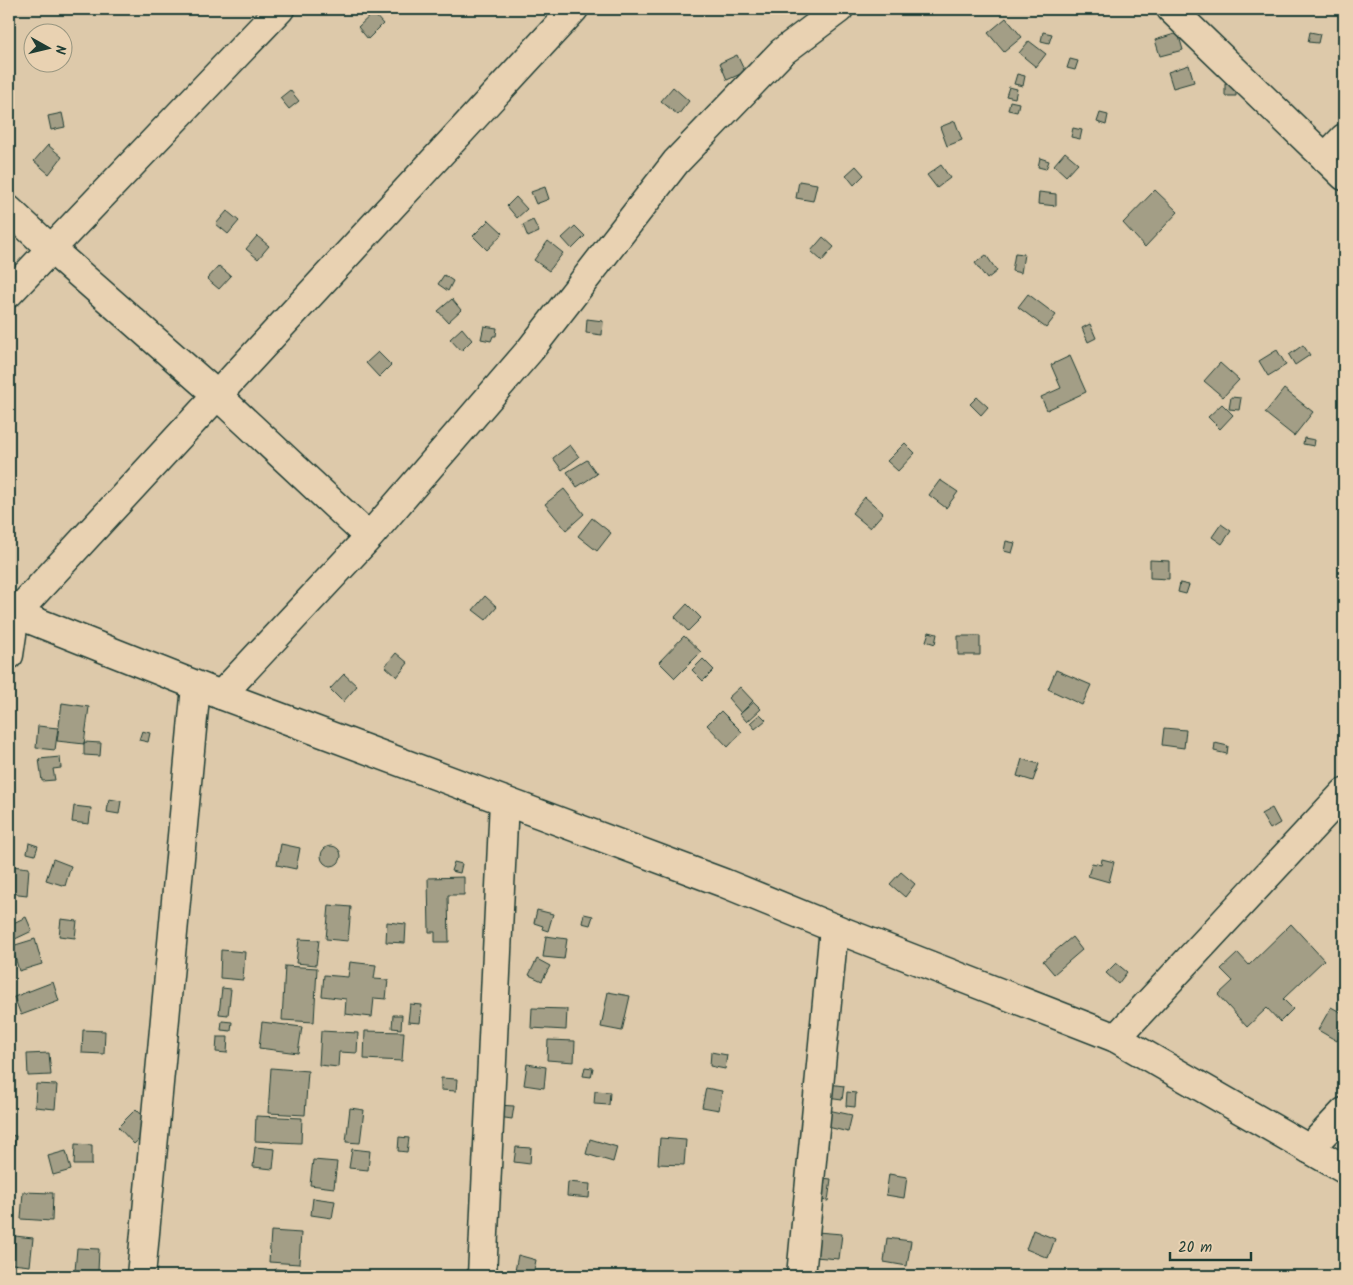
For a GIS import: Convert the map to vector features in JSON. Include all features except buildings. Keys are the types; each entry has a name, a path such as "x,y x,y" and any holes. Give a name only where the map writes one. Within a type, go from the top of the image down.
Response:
{"street":[{"path":"9,293 280,9"},
{"path":"9,655 12,613 217,395 574,9"},
{"path":"141,1276 209,691 369,537 530,350 676,162 782,52 839,9"},
{"path":"1171,9 1335,167 1344,138"},
{"path":"9,210 217,395 369,537"},
{"path":"12,613 209,691 724,883 1116,1038 1344,1169"},
{"path":"1116,1038 1344,793"},
{"path":"482,1276 504,801"},
{"path":"801,1276 834,928"},
{"path":"1310,1149 1344,1112"}]}
